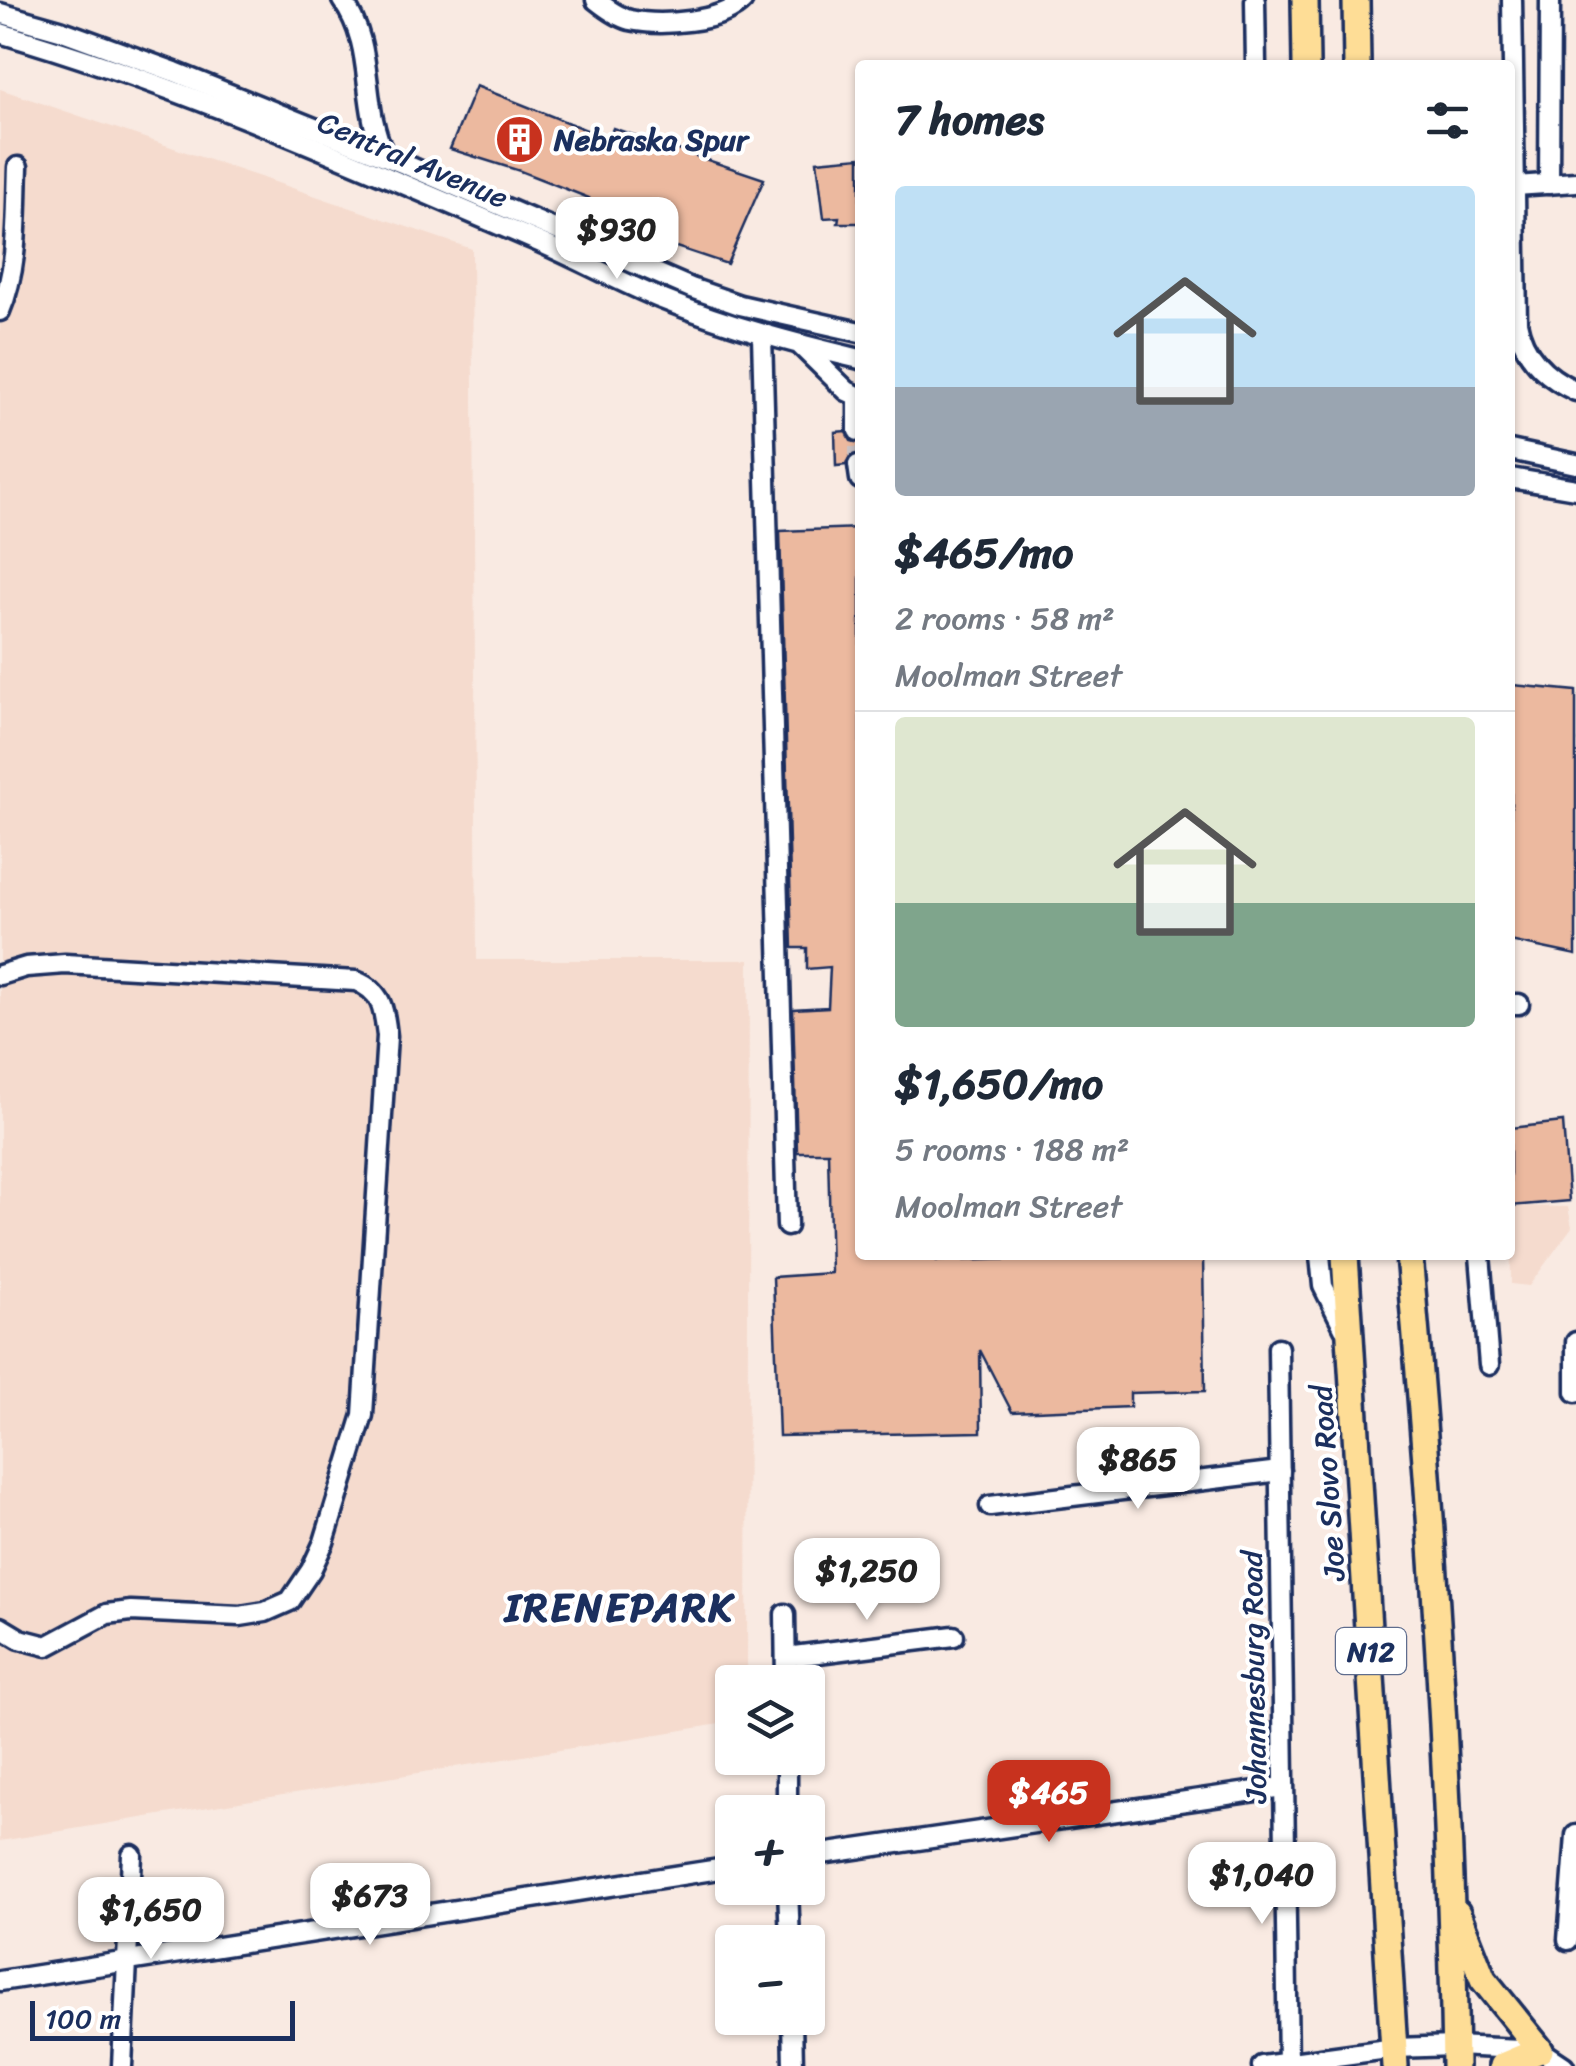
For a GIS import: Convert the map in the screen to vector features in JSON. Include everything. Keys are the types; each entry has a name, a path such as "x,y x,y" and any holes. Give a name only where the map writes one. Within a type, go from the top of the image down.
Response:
{"highway":[{"path":"1305,0 1306,60"},
{"path":"1356,0 1356,60"},
{"name":"Joe Slovo Road","path":"1345,1260 1395,2057"},
{"name":"N12","path":"1409,1260 1422,1396 1455,2056"},
{"path":"1448,1884 1483,1980 1540,2050 1502,2066"}],"street":[{"path":"342,0 363,40 368,109 385,156"},
{"path":"596,0 627,19 646,22 721,16 743,0"},
{"path":"1255,0 1256,60"},
{"path":"1512,0 1513,60"},
{"path":"1548,184 1550,0"},
{"name":"Central Avenue","path":"0,13 77,36 340,138 691,288 740,306 855,331"},
{"name":"Central Avenue","path":"0,33 168,89 564,252 661,299 762,336 855,359"},
{"path":"340,138 360,124 368,109"},
{"path":"0,311 7,294 14,250 18,167"},
{"path":"1515,186 1576,182"},
{"path":"1515,231 1521,344 1545,372 1576,392"},
{"path":"762,336 787,1226"},
{"path":"801,345 855,395"},
{"path":"1515,451 1576,464"},
{"path":"1515,479 1576,491"},
{"path":"0,976 26,967 65,964 356,981 382,1001 388,1036 363,1416 324,1542 302,1586 290,1600 265,1612 240,1616 131,1611 107,1614 47,1646 20,1639 0,1627"},
{"path":"1320,1260 1323,1286 1351,1342"},
{"path":"1480,1260 1489,1365"},
{"path":"1576,1342 1576,1392"},
{"name":"Johannesburg Road","path":"1278,1348 1288,2063"},
{"path":"990,1506 1280,1472"},
{"path":"785,1614 786,1665"},
{"path":"786,1657 954,1636"},
{"path":"825,1853 1283,1786"},
{"path":"1568,1940 1576,1835"},
{"path":"122,2066 132,1855"},
{"path":"0,1981 715,1870"},
{"path":"792,2035 793,2066"},
{"path":"1262,2066 1540,2050 1564,2066"}],"shaded area":[{"path":"0,89 472,249 477,960 749,960 747,1665 715,1665 715,1725 0,1841"},
{"path":"1515,1206 1568,1207 1572,1227 1529,1286 1511,1284"}],"building":[{"path":"476,86 609,139 613,128 764,179 727,264 583,216 589,198 450,149"},
{"path":"855,157 855,223 838,223 839,217 824,218 817,161"},
{"path":"846,431 855,442 855,454 846,465 836,466 835,432"},
{"path":"855,528 855,1260 1203,1260 1205,1391 1130,1393 1130,1407 1012,1412 980,1350 981,1432 779,1436 773,1277 831,1273 828,1152 797,1152 793,1009 828,1007 830,967 807,969 807,948 792,948 780,531"},
{"path":"1515,685 1576,691 1576,955 1515,942"},
{"path":"1563,1122 1569,1201 1515,1206 1515,1127"}],"place":[{"name":"Nebraska Spur","path":"519,140"}],"district":[{"name":"IRENEPARK","path":"620,1607"}]}
